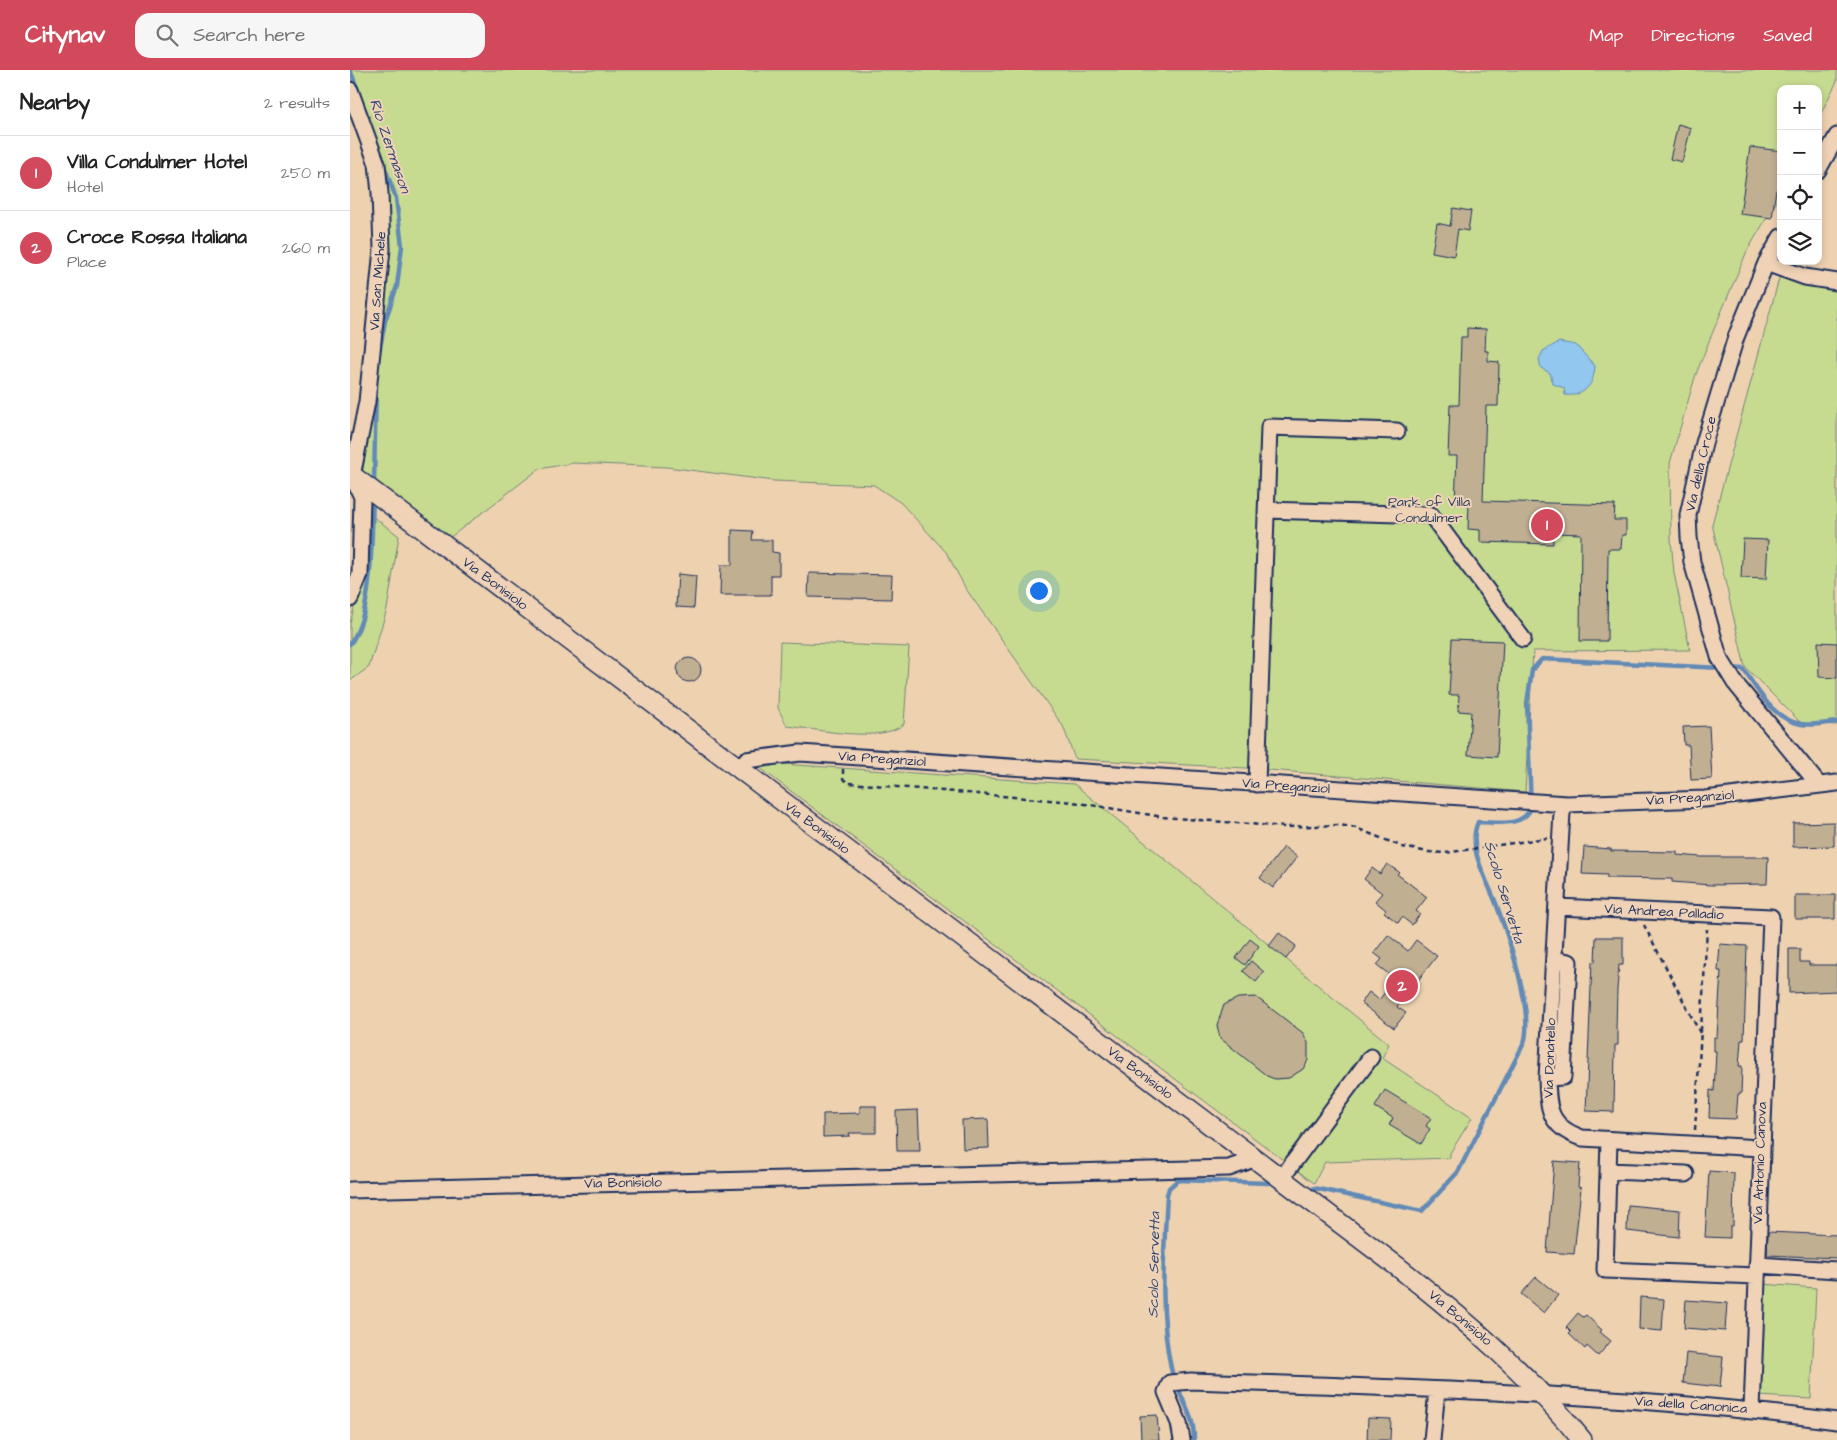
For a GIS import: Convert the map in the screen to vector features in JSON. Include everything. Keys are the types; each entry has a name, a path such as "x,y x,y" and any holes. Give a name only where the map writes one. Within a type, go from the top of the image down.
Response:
{"main road":[{"name":"Via Bonisiolo","path":"351,475 1251,1156 1463,1319 1544,1395 1582,1440"}],"street":[{"name":"Via San Michele","path":"350,90 377,164 382,249 367,402 351,475"},
{"path":"1822,163 1837,136"},
{"name":"Via della Croce","path":"1777,244 1766,263 1733,346 1704,443 1688,515 1692,562 1719,657 1735,683 1819,785"},
{"path":"1766,263 1805,277 1837,282"},
{"path":"1257,784 1269,427 1397,431"},
{"path":"350,599 360,574 356,497 351,475"},
{"path":"1266,510 1431,515 1523,639"},
{"name":"Via Preganziol","path":"739,770 746,760 791,754 844,756 1530,802 1562,806 1705,799 1837,783"},
{"name":"Via Donatello","path":"1562,806 1558,907 1547,1078 1548,1103 1551,1116 1559,1127 1570,1134 1582,1138 1761,1148"},
{"name":"Via Andrea Palladio","path":"1558,907 1771,917"},
{"name":"Via Antonio Canova","path":"1752,1410 1771,917"},
{"path":"1281,1179 1370,1057"},
{"path":"1609,1140 1605,1270 1837,1270"},
{"name":"Via Bonisiolo","path":"350,1190 1229,1168 1246,1162 1251,1156"},
{"path":"1608,1171 1686,1174"},
{"path":"1182,1440 1179,1423 1166,1392 1176,1382 1544,1395"},
{"path":"1432,1440 1437,1390"},
{"name":"Via della Canonica","path":"1544,1395 1752,1410 1837,1421"}],"path":[{"path":"844,756 843,779 849,783 1073,802 1163,817 1284,826 1340,825 1356,828 1403,847 1428,852 1468,849 1561,836"},
{"path":"1642,911 1642,922 1700,1035"},
{"path":"1694,1144 1708,914"}],"green space":[{"name":"Park of Villa Condulmer","path":"350,70 1837,70 1837,81 1822,111 1822,85 1777,85 1777,201 1747,251 1709,341 1695,377 1670,463 1671,539 1674,573 1690,650 1533,651 1525,792 1246,768 1075,759 1063,726 966,589 946,552 901,503 874,485 774,481 667,467 573,463 539,469 448,539 362,474 370,428 389,216 383,164"},
{"path":"1780,275 1837,282 1837,725 1801,723 1745,667 1712,524"},
{"path":"371,515 399,536 387,609 369,667 350,681 350,623 359,588"},
{"path":"780,642 909,647 904,724 894,730 865,734 848,734 787,726 778,708"},
{"path":"782,764 1074,784 1389,1044 1382,1058 1472,1118 1450,1153 1450,1158 1325,1162 1314,1183 760,768"},
{"path":"1762,1284 1816,1288 1811,1399 1758,1396"}],"water":[{"path":"1559,342 1576,345 1595,366 1590,384 1578,394 1565,395 1564,388 1553,384 1550,373 1541,368 1539,359 1543,351"}],"building":[{"path":"1678,124 1691,128 1682,162 1670,159"},
{"path":"1750,147 1777,150 1777,190 1772,218 1740,214"},
{"path":"1453,208 1471,211 1468,231 1458,229 1454,256 1432,252 1437,223 1450,226"},
{"path":"1467,328 1486,329 1485,351 1488,351 1488,361 1499,362 1498,406 1486,406 1483,501 1615,505 1614,520 1626,520 1626,535 1622,535 1621,549 1608,549 1607,641 1580,641 1581,534 1553,533 1553,544 1480,542 1480,530 1468,529 1469,503 1455,503 1457,456 1448,456 1450,405 1459,405 1461,337 1467,337"},
{"path":"732,530 753,531 752,540 772,540 772,552 779,553 779,575 771,575 771,595 720,595 721,565 732,565"},
{"path":"1743,539 1768,540 1766,579 1741,578"},
{"path":"809,573 892,575 891,599 808,597"},
{"path":"678,574 696,576 694,608 676,607"},
{"path":"1452,639 1503,641 1497,757 1468,755 1471,712 1458,711 1459,695 1449,695"},
{"path":"1818,642 1837,643 1837,678 1819,677"},
{"path":"689,658 698,661 701,670 698,679 689,682 680,679 677,670 680,661"},
{"path":"1709,726 1712,779 1691,780 1689,745 1684,745 1683,727"},
{"path":"1834,822 1834,846 1793,847 1793,823"},
{"path":"1284,847 1297,857 1273,888 1260,878"},
{"path":"1584,847 1611,849 1611,851 1677,852 1677,855 1702,857 1768,857 1767,884 1711,885 1672,882 1672,879 1607,878 1607,875 1582,874"},
{"path":"1387,864 1427,897 1416,911 1420,914 1412,925 1402,917 1398,923 1384,912 1386,910 1375,901 1382,893 1364,879 1372,868 1380,874"},
{"path":"1795,895 1835,895 1835,919 1795,919"},
{"path":"1279,933 1296,946 1286,959 1269,946"},
{"path":"1388,935 1408,951 1416,940 1437,956 1397,1007 1406,1013 1394,1028 1361,1003 1369,992 1379,1000 1395,979 1377,965 1382,959 1374,953"},
{"path":"1596,937 1623,937 1623,965 1619,965 1617,990 1616,1030 1618,1031 1618,1045 1615,1045 1614,1112 1586,1111 1592,962 1595,962"},
{"path":"1250,939 1259,946 1245,965 1236,958"},
{"path":"1720,944 1747,946 1744,1040 1741,1040 1739,1066 1742,1066 1741,1094 1738,1094 1736,1119 1709,1118 1710,1090 1714,1091 1716,1051 1714,1051 1714,1037 1717,1037 1721,971 1718,971"},
{"path":"1789,949 1800,949 1800,962 1809,962 1809,965 1837,965 1837,991 1789,993"},
{"path":"1251,961 1264,972 1256,982 1243,971"},
{"path":"1256,997 1303,1033 1308,1043 1308,1060 1303,1069 1289,1078 1275,1079 1267,1076 1220,1038 1217,1025 1224,1005 1238,998"},
{"path":"1385,1090 1431,1118 1426,1126 1430,1129 1421,1144 1389,1125 1393,1118 1375,1107"},
{"path":"860,1106 876,1106 876,1133 849,1133 850,1136 823,1137 823,1114 860,1113"},
{"path":"918,1110 920,1151 897,1151 896,1111"},
{"path":"988,1119 989,1148 963,1149 962,1120"},
{"path":"1554,1161 1580,1163 1578,1187 1581,1188 1574,1254 1547,1252"},
{"path":"1709,1171 1734,1173 1733,1226 1730,1226 1730,1238 1705,1237"},
{"path":"1628,1205 1680,1210 1679,1237 1627,1231"},
{"path":"1768,1232 1837,1235 1837,1258 1767,1255"},
{"path":"1536,1277 1558,1295 1544,1313 1521,1294"},
{"path":"1640,1297 1664,1299 1662,1331 1639,1329"},
{"path":"1686,1300 1727,1303 1725,1331 1684,1328"},
{"path":"1578,1313 1583,1317 1586,1315 1602,1330 1600,1332 1611,1341 1598,1356 1587,1346 1585,1349 1569,1334 1571,1332 1566,1327"},
{"path":"1686,1353 1723,1357 1720,1387 1683,1383"},
{"path":"1157,1415 1159,1440 1141,1440 1140,1416"},
{"path":"1368,1418 1391,1419 1390,1440 1367,1440"}],"waterway":[{"name":"Rio Zermason","path":"350,70 358,90"},
{"name":"Rio Zermason","path":"379,353 385,321 397,286 402,246 396,198 383,163"},
{"name":"Rio Zermason","path":"374,485 376,385"},
{"name":"Rio Zermason","path":"350,644 358,630 367,594 370,574 373,498"},
{"name":"Scolo Servetta","path":"1314,1188 1422,1211 1458,1172 1524,1043 1526,1013 1519,975 1502,920 1476,853 1475,832 1478,822 1501,823 1515,821 1522,819 1531,808 1527,703 1532,670 1542,659 1721,668"},
{"name":"Scolo Servetta","path":"1731,668 1743,669 1767,703 1782,717 1801,724 1810,725 1837,722"},
{"name":"Scolo Servetta","path":"1194,1440 1191,1419 1177,1387 1167,1347 1164,1304 1164,1260 1167,1195 1169,1188 1178,1180 1269,1183"}],"place":[{"name":"Villa Condulmer Hotel","path":"1547,525"},
{"name":"Croce Rossa Italiana","path":"1402,986"}]}
